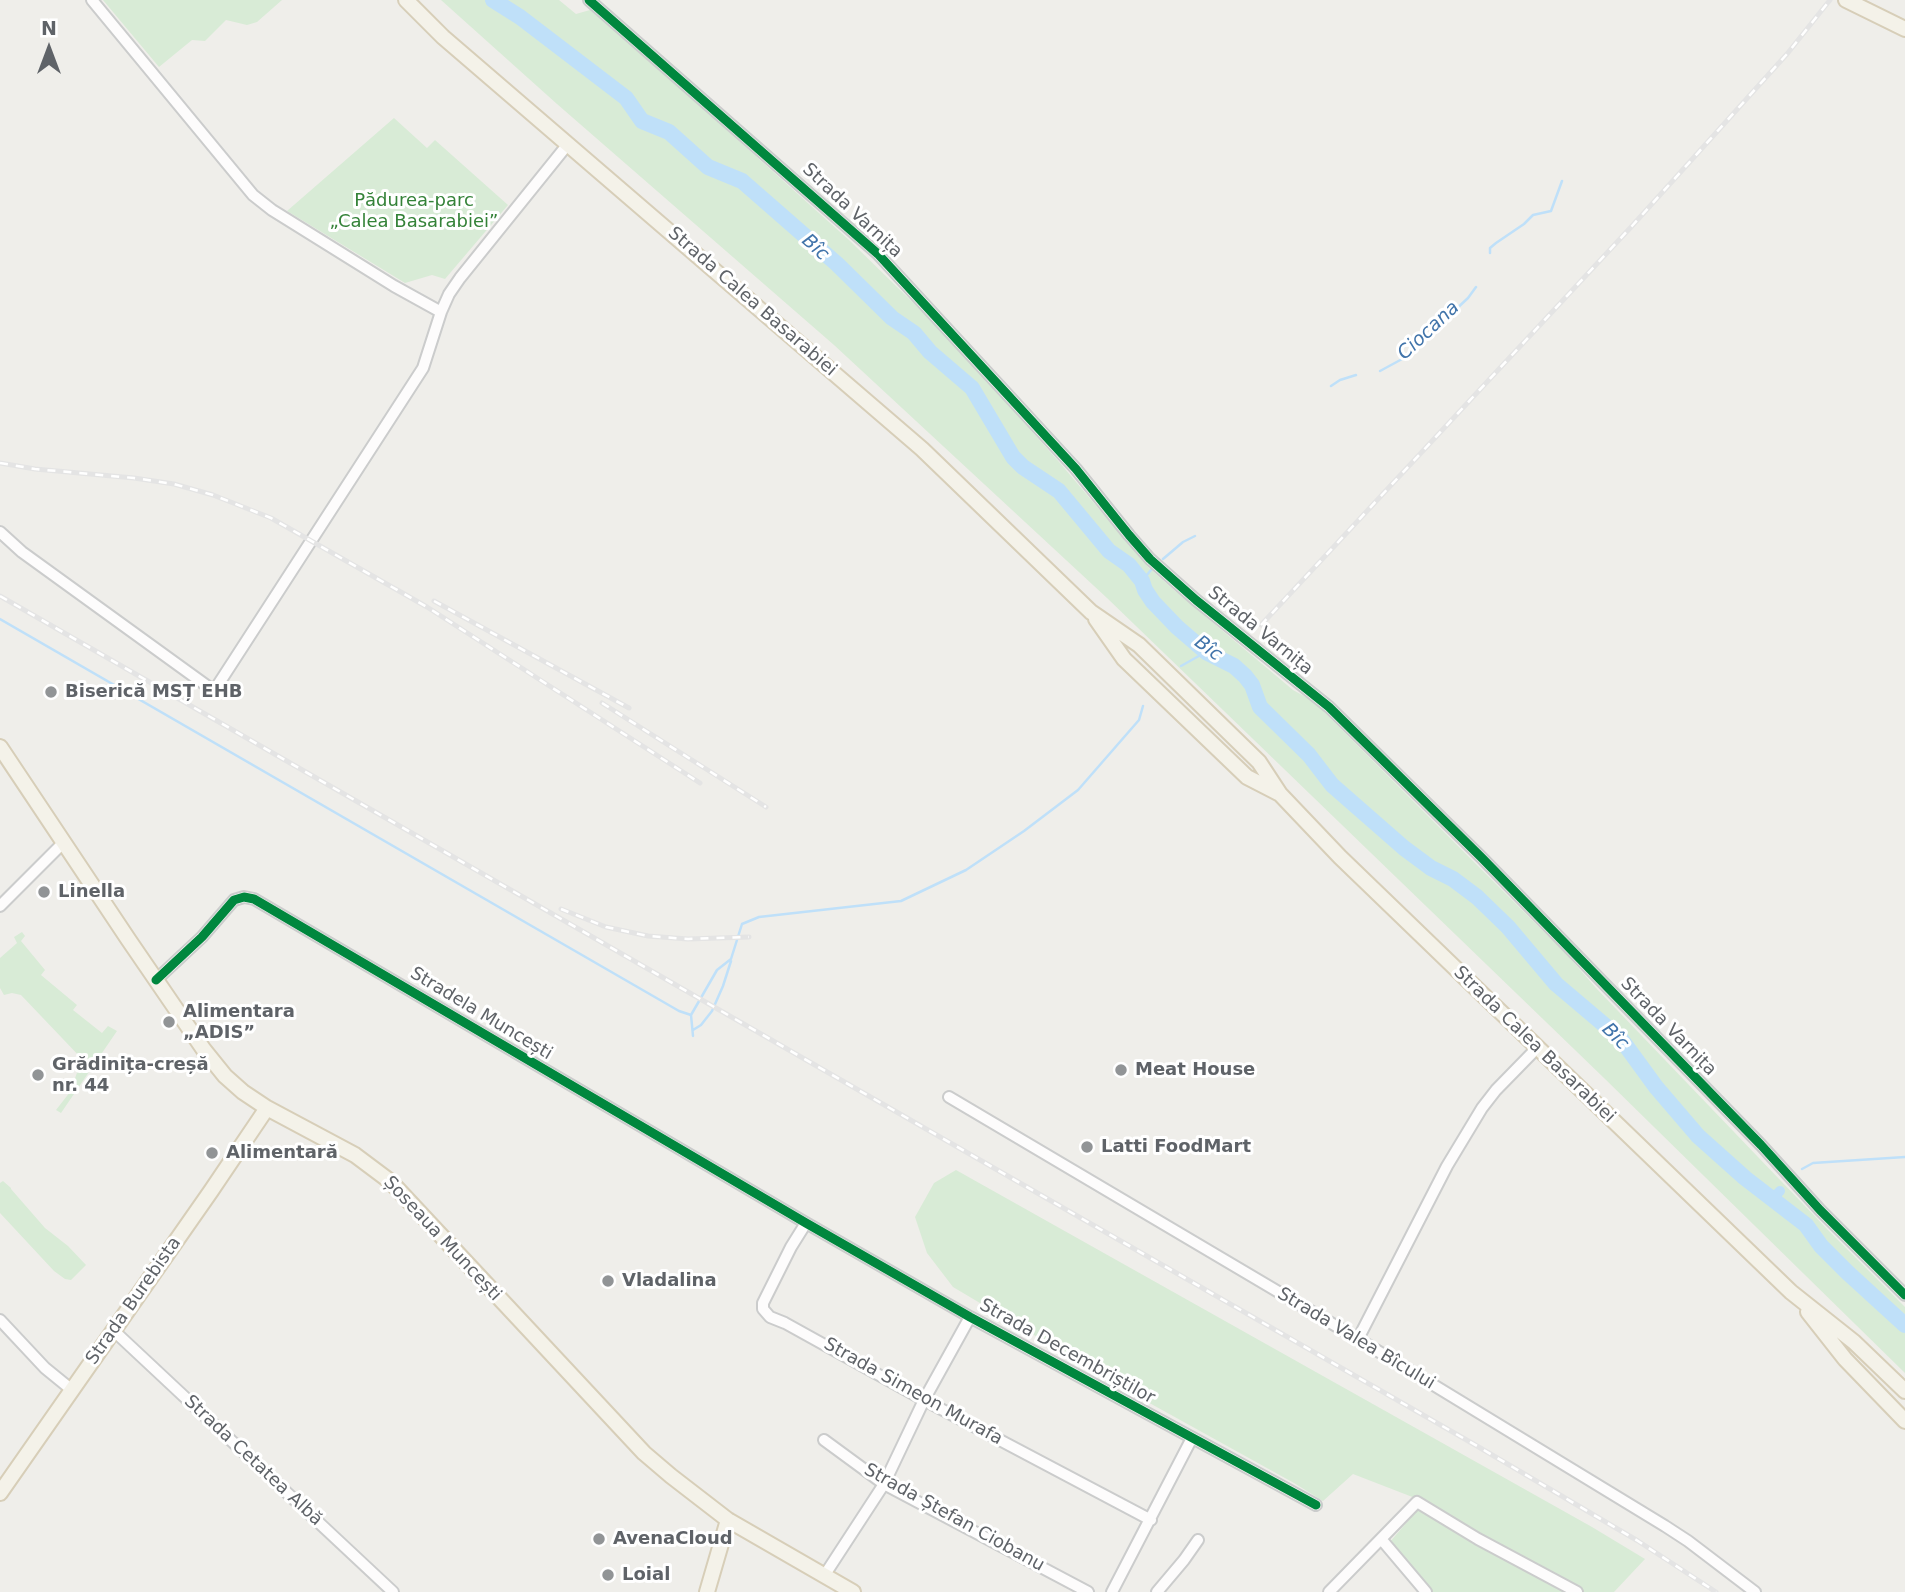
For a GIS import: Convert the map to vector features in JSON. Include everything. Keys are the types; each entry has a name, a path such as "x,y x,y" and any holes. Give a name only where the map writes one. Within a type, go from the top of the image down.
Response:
{"main road":[{"name":"Strada Calea Basarabiei","path":"406,0 443,37 922,449 1091,612 1139,645 1259,762 1280,794 1340,857 1791,1292 1854,1342 1905,1391"},
{"path":"1846,0 1905,29"},
{"name":"Strada Calea Basarabiei","path":"1091,612 1124,659 1247,777 1280,794"},
{"path":"1124,659 1130,650 1139,645"},
{"path":"1219,749 1228,747 1233,737"},
{"name":"Șoseaua Muncești","path":"0,747 204,1050 225,1076 267,1108 355,1155 391,1182 644,1453 728,1520 853,1592"},
{"name":"Strada Burebista","path":"0,1493 267,1108"},
{"name":"Strada Calea Basarabiei","path":"1791,1292 1845,1359 1905,1421"},
{"path":"707,1592 728,1520"}],"street":[{"path":"92,0 253,195 272,210 441,312"},
{"name":"Strada Varnița","path":"589,0 878,254 1076,468 1150,559 1329,707 1492,868 1761,1145 1819,1210 1905,1295"},
{"path":"0,532 22,552 214,691 423,368 449,294 568,145"},
{"path":"0,906 64,842"},
{"name":"Stradela Muncești","path":"156,979 202,937 234,900 244,897 254,899 806,1223"},
{"path":"1358,1339 1447,1166 1482,1108 1537,1048"},
{"name":"Strada Valea Bîcului","path":"949,1097 1358,1339 1665,1526 1755,1592"},
{"name":"Strada Decembriștilor","path":"806,1223 970,1317 1316,1505"},
{"name":"Strada Simeon Murafa","path":"806,1223 763,1303 763,1309 770,1317 1151,1520"},
{"path":"824,1576 884,1484 924,1400 970,1317"},
{"path":"0,1320 45,1368 72,1390"},
{"name":"Strada Cetatea Albă","path":"113,1330 393,1592"},
{"path":"1112,1592 1192,1438"},
{"name":"Strada Ștefan Ciobanu","path":"824,1440 884,1484 1088,1592"},
{"path":"1329,1592 1417,1502 1577,1592"},
{"path":"1157,1592 1198,1540"},
{"path":"1382,1540 1426,1592"}],"green space":[{"path":"103,0 282,0 257,22 247,25 226,20 205,41 192,40 159,67"},
{"path":"441,0 559,0 576,14 590,10 849,240 943,332 1148,567 1293,690 1313,701 1567,955 1827,1229 1905,1307 1905,1373 1107,598 834,345"},
{"name":"Pădurea-parc „Calea Basarabiei”","path":"394,118 427,148 435,140 508,205 445,279 432,275 405,283 287,211"},
{"path":"22,932 25,936 21,941 45,970 41,975 77,1005 73,1010 102,1033 108,1026 117,1031 61,1113 56,1110 70,1092 82,1059 21,995 4,995 0,988 0,958 17,943 14,937"},
{"path":"956,1170 1645,1559 1614,1592 1581,1592 1415,1498 1353,1474 1323,1501 1135,1395 953,1287 927,1253 915,1217 934,1183"},
{"path":"3,1181 45,1228 86,1265 71,1280 54,1271 0,1213 0,1183"},
{"path":"1420,1507 1574,1592 1428,1592 1389,1543"}],"waterway":[{"name":"Bîc","path":"493,0 520,17 626,98 642,121 669,132 708,167 742,181 837,264 892,318 914,333 930,352 972,388 1013,457 1059,491 1109,551 1129,565 1142,581 1153,602 1177,627 1206,652 1234,666 1245,676 1252,685 1260,707 1309,755 1332,785 1404,848 1477,897 1508,927 1556,984 1621,1039 1656,1087 1698,1136 1745,1178 1806,1225 1821,1246 1905,1325"},
{"name":"Ciocana","path":"1490,253 1490,248 1533,215 1551,211 1562,181"},
{"name":"Ciocana","path":"1380,371 1404,358 1468,298 1476,287"},
{"name":"Ciocana","path":"1331,386 1356,375"},
{"name":"Ciocana","path":"1163,559 1183,542 1195,536"},
{"name":"Ciocana","path":"1142,581 1151,570"},
{"path":"0,619 679,1011 691,1015 717,970 731,959 742,924 759,917 901,901 966,870 1078,790 1139,720 1143,706"},
{"path":"1181,666 1206,652"},
{"path":"693,1030 701,1025 712,1011 731,961"},
{"path":"691,1015 693,1036"},
{"path":"1802,1169 1813,1163 1905,1157"},
{"path":"1772,1199 1780,1191"}],"railway":[{"path":"1261,625 1632,226 1787,54 1830,0"},
{"path":"0,463 174,484 213,495 271,518 427,607 700,783"},
{"path":"0,596 1477,1446 1638,1541 1716,1592"},
{"path":"434,601 629,708"},
{"path":"602,703 766,807"},
{"path":"561,909 606,927 648,936 688,939 749,937"}],"cycle path":[{"path":"589,0 878,254 1076,469 1150,559 1196,600 1329,707 1482,858 1905,1295"},
{"path":"156,980 202,937 234,900 244,897 254,899 970,1317 1316,1505"}],"place":[{"name":"Biserică MSȚ EHB","path":"51,692"},
{"name":"Linella","path":"44,892"},
{"name":"Alimentara „ADIS”","path":"169,1022"},
{"name":"Meat House","path":"1121,1070"},
{"name":"Grădinița-creșă nr. 44","path":"38,1075"},
{"name":"Latti FoodMart","path":"1087,1147"},
{"name":"Alimentară","path":"212,1153"},
{"name":"Vladalina","path":"608,1281"},
{"name":"AvenaCloud","path":"599,1539"},
{"name":"Loial","path":"608,1575"}]}
